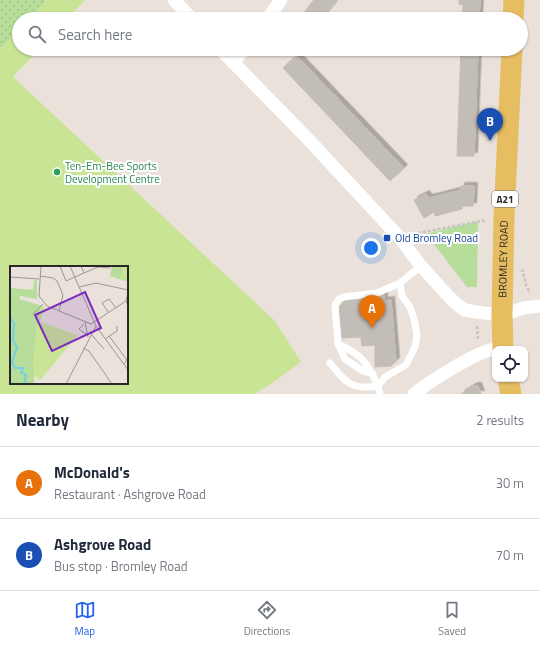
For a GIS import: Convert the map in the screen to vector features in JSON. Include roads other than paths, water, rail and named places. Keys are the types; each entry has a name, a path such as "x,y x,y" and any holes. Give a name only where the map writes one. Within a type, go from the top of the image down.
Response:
{"main road":[{"path":"513,12 514,0"},
{"name":"BROMLEY ROAD","path":"499,346 502,315 504,217 512,56"},
{"path":"509,382 511,394"}],"street":[{"path":"174,0 185,12"},
{"path":"272,12 281,0"},
{"path":"226,56 308,139 399,237 421,266 451,300 465,310 502,315 524,308 537,300"},
{"path":"233,63 238,56"},
{"path":"417,393 479,354 492,350"}],"lane":[{"path":"373,374 363,371 345,360 338,344 335,305 339,299 344,297 377,293 400,284 421,266"},
{"path":"330,363 343,379 353,386 364,388 378,386 385,377 406,365 415,347 417,334 410,307 402,296 400,284"},
{"path":"338,344 352,351 363,359 373,374 380,394"}],"place":[{"name":"Ashgrove Road","path":"490,141"},
{"name":"Ten-Em-Bee Sports Development Centre","path":"57,172"},
{"name":"Old Bromley Road","path":"387,238"},
{"name":"McDonald's","path":"372,328"}]}
